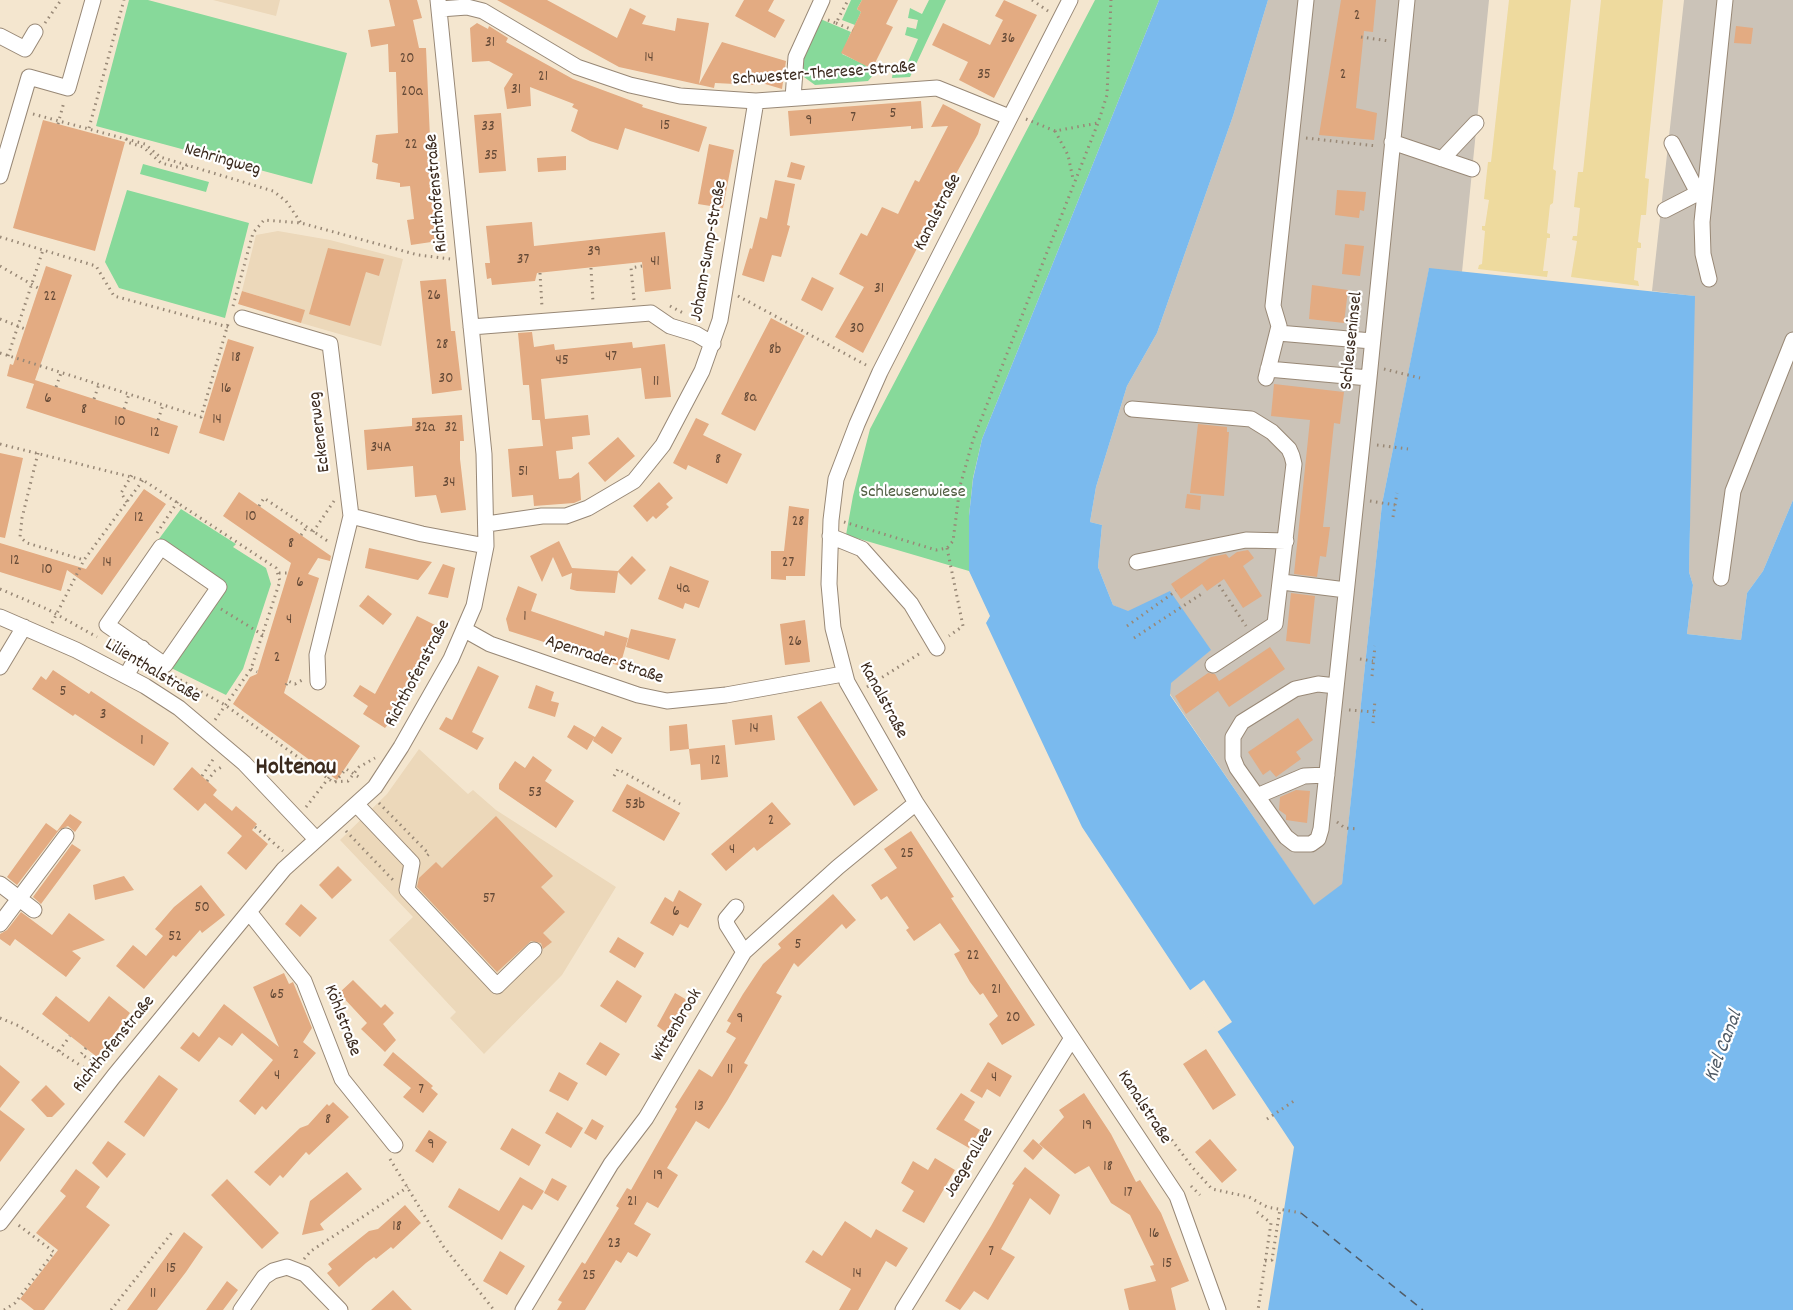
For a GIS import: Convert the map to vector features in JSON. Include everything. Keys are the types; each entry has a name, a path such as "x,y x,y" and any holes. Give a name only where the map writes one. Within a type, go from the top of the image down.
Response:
{"street":[{"path":"0,176 29,77 68,88 93,0"},
{"path":"793,98 796,57 822,0"},
{"name":"Kanalstraße","path":"1070,0 880,372 856,424 836,479 831,520 829,584 833,628 843,674 916,803 1177,1196 1218,1310"},
{"path":"1306,0 1273,306 1279,326 1267,373 1369,378"},
{"name":"Schleuseninsel","path":"1336,686 1318,684 1295,688 1251,716 1236,729 1233,758 1237,768 1286,837 1295,844 1311,844 1318,839 1321,829 1369,378 1407,0"},
{"path":"1709,279 1702,239 1701,193 1725,0"},
{"name":"Schwester-Therese-Straße","path":"439,5 467,7 483,11 577,67 630,85 680,96 756,102 937,88 1010,117"},
{"name":"Richthofenstraße","path":"3,1219 111,1080 284,869 375,787 401,747 465,630 474,606 486,546 484,454 439,5"},
{"path":"0,36 25,49 35,32"},
{"name":"Johann-Sump-Straße","path":"487,524 542,516 566,516 596,505 624,489 651,463 663,445 713,344 726,289 727,269 756,102"},
{"path":"1442,159 1476,123"},
{"path":"1671,142 1701,193"},
{"path":"1392,145 1472,169"},
{"path":"1665,210 1701,193"},
{"path":"471,327 651,313 670,326 696,333 713,344"},
{"name":"Eckenerweg","path":"242,318 330,345 351,516 317,655 317,678"},
{"path":"1278,333 1372,341"},
{"path":"1721,578 1733,491 1793,340"},
{"path":"1132,409 1251,419 1272,432 1288,449 1294,464 1282,582 1275,624 1213,665"},
{"path":"351,516 422,534 486,546"},
{"path":"830,536 862,549 911,604 937,648"},
{"path":"1137,562 1246,540 1286,542"},
{"path":"161,547 219,587 209,602 165,664 107,625 161,547"},
{"path":"1282,582 1346,590"},
{"name":"Lilienthalstraße","path":"0,617 46,636 126,676 179,708 237,758 316,838"},
{"path":"0,667 24,627"},
{"name":"Apenrader Straße","path":"465,630 490,644 638,695 667,701 726,695 843,674"},
{"path":"126,676 142,648"},
{"path":"1257,796 1304,776 1327,775"},
{"name":"Wittenbrook","path":"523,1310 611,1164 646,1118 744,952 838,867 916,803"},
{"path":"357,805 412,863 405,885 406,890 497,986 534,950"},
{"path":"0,924 66,836"},
{"path":"0,884 34,910"},
{"path":"736,907 726,919 727,925 744,952"},
{"name":"Köhlstraße","path":"249,912 304,981 342,1079 395,1145"},
{"name":"Jaegerallee","path":"903,1310 1072,1038"},
{"path":"241,1310 269,1273 279,1268 295,1269 304,1274 340,1310"}],"path":[{"path":"35,32 39,25 45,23 61,0"},
{"path":"89,128 124,0"},
{"path":"836,23 848,0"},
{"path":"1032,0 1060,19"},
{"path":"831,520 862,526 936,550 947,548 953,541 960,486 973,440 1098,123 1109,82 1112,0"},
{"path":"815,14 853,30"},
{"path":"1361,37 1372,39"},
{"path":"59,122 68,88"},
{"name":"Nehringweg","path":"20,110 145,144 160,157 273,191 286,201 301,223"},
{"path":"1010,117 1027,119 1055,131 1098,123"},
{"path":"1055,131 1068,155 1073,182"},
{"path":"1292,136 1392,145"},
{"path":"0,353 201,417 255,227 270,219 301,223 418,255 443,259 464,258"},
{"path":"0,237 96,266 114,296 238,330 242,318"},
{"path":"8,356 43,250"},
{"path":"0,266 13,271 38,288"},
{"path":"634,301 631,268 642,266"},
{"path":"591,268 593,304"},
{"path":"540,273 543,308"},
{"path":"753,304 850,354 855,360"},
{"path":"0,319 25,329"},
{"path":"56,387 61,373"},
{"path":"1403,374 1420,378"},
{"path":"94,399 99,384"},
{"path":"124,409 129,394"},
{"path":"158,403 158,418 163,405"},
{"path":"0,444 132,475 143,480 269,562 279,573 278,595 251,669 208,731"},
{"path":"1390,447 1408,449"},
{"path":"39,453 22,518 20,537 27,543 84,560"},
{"path":"127,502 121,493 132,475"},
{"path":"46,636 84,560 143,480"},
{"path":"1393,517 1397,493"},
{"path":"313,532 338,496 348,494"},
{"path":"259,506 264,498 328,542"},
{"path":"1378,502 1395,505"},
{"path":"301,535 307,527"},
{"path":"279,573 287,573"},
{"path":"1219,585 1255,639"},
{"path":"1127,626 1176,591"},
{"path":"1134,638 1203,593"},
{"path":"209,602 263,634"},
{"path":"1372,676 1375,646"},
{"path":"1360,659 1373,661"},
{"path":"251,669 257,672"},
{"path":"286,685 288,681 295,684 317,678"},
{"path":"1374,723 1375,700"},
{"path":"1358,711 1374,712"},
{"path":"202,776 221,743"},
{"path":"360,777 354,774 346,769 333,782 344,783 354,774 359,767 401,747"},
{"path":"207,781 214,771 237,758"},
{"path":"614,776 618,769 680,804"},
{"path":"297,818 331,775"},
{"path":"336,821 397,884 411,871"},
{"path":"255,827 277,846"},
{"path":"1345,828 1358,829"},
{"path":"0,1018 19,1026 111,1080"},
{"path":"59,1051 70,1036"},
{"path":"86,1048 81,1054 111,1080"},
{"path":"1267,1119 1294,1101"},
{"path":"1137,1109 1144,1104 1192,1167 1212,1189 1249,1197 1267,1207 1300,1213"},
{"path":"395,1145 386,1152 443,1246 494,1310"},
{"path":"295,1269 311,1251 408,1187"},
{"path":"1265,1261 1272,1260 1280,1209"},
{"path":"1257,1212 1271,1223 1258,1310"},
{"path":"3,1219 54,1252 15,1303 4,1310"},
{"path":"111,1310 174,1230"}],"shaded area":[{"path":"213,0 280,0 276,16"},
{"path":"1268,0 1489,0 1462,272 1429,269 1382,504 1342,885 1314,906 1170,694 1170,683 1210,650 1113,605 1098,567 1102,525 1090,522 1096,487 1127,386 1157,333 1233,116"},
{"path":"1684,0 1793,0 1793,500 1763,571 1747,593 1741,640 1687,634 1693,585 1689,572 1694,296 1652,291"},
{"path":"278,231 330,240 403,259 381,346 301,323 304,310 242,291 256,235"},
{"path":"419,749 468,794 473,790 496,810 616,887 562,975 484,1054 450,1018 456,1012 389,940 413,917 340,840 387,794"}],"green space":[{"path":"129,0 148,0 347,53 312,184 96,126"},
{"path":"851,0 862,0 857,9 861,12 855,25 842,20"},
{"path":"929,0 946,0 910,77 892,78 894,64 905,69 918,39 905,35 907,27 916,29 918,20 908,18 910,8 922,14"},
{"name":"Schleusenwiese","path":"1095,0 1159,0 982,439 973,478 969,516 969,571 846,535 870,429"},
{"path":"818,18 851,32 842,54 872,68 874,66 879,68 868,81 815,85 804,77 801,59"},
{"path":"143,164 209,182 206,192 140,174"},
{"path":"127,190 249,223 225,318 119,288 105,262"},
{"path":"181,509 236,544 233,547 266,568 271,584 243,669 226,695 165,665 219,587 156,543"}],"sand":[{"path":"1509,0 1571,0 1553,169 1556,171 1553,203 1550,205 1547,233 1550,234 1550,238 1547,238 1543,271 1548,271 1547,277 1478,269 1482,264 1485,231 1482,230 1482,226 1485,226 1489,200 1484,199 1488,162 1491,162"},
{"path":"1601,0 1663,0 1645,178 1649,179 1646,215 1641,215 1638,242 1641,243 1641,248 1637,248 1634,280 1638,281 1639,286 1571,277 1577,241 1572,240 1573,236 1577,236 1580,208 1574,207 1578,172 1583,172"}],"water":[{"name":"Kiel Canal","path":"1159,0 1268,0 1233,116 1157,333 1127,386 1096,487 1090,522 1102,525 1098,567 1113,605 1128,611 1170,591 1211,650 1171,683 1170,695 1314,905 1342,884 1382,504 1429,268 1695,296 1689,572 1693,585 1687,634 1741,640 1747,593 1763,571 1793,500 1793,1310 1268,1310 1294,1147 1082,827 986,623 990,616 969,571 969,516 973,479 982,439"}],"pier":[{"path":"1204,980 1232,1022 1217,1032 1189,991"}],"building":[{"path":"389,0 417,0 422,18 413,20 419,48 426,48 430,138 434,138 436,154 432,155 439,205 434,206 438,241 411,245 407,220 414,219 410,186 400,187 400,183 376,179 378,164 372,162 376,135 398,133 396,72 389,72 388,44 371,47 368,30 395,26"},
{"path":"497,0 547,0 617,38 630,8 646,16 642,24 675,31 677,18 709,23 699,84 722,42 786,61 782,89 755,81 755,85 715,83 714,88 619,67"},
{"path":"744,0 774,0 768,11 785,20 775,38 735,16"},
{"path":"862,0 898,0 886,24 893,27 872,69 841,53 861,12 857,9"},
{"path":"1004,0 1037,15 994,98 959,80 968,62 932,45 943,23 990,45 1003,20 995,16"},
{"path":"1341,0 1376,0 1373,32 1364,31 1356,108 1377,113 1374,140 1319,135"},
{"path":"477,23 488,29 489,26 508,38 506,42 573,79 643,105 642,107 707,127 699,152 625,128 618,150 590,141 571,131 578,110 572,107 574,104 530,87 531,106 507,109 504,88 513,74 489,61 472,62 470,28"},
{"path":"1736,26 1753,28 1751,44 1734,43"},
{"path":"921,101 923,128 911,129 911,126 790,136 788,111"},
{"path":"943,104 981,124 978,134 946,192 950,194 932,228 928,227 863,353 835,337 864,287 839,274 861,233 867,236 882,207 898,214 915,180 919,182 948,126 931,127"},
{"path":"501,113 506,171 479,173 474,115"},
{"path":"43,120 125,142 95,251 13,228"},
{"path":"709,144 734,150 723,208 698,204"},
{"path":"566,156 566,170 538,172 537,158"},
{"path":"791,162 805,166 801,180 787,177"},
{"path":"775,180 795,184 787,225 790,226 781,257 772,255 764,282 742,275 750,248 752,249 760,217 767,219"},
{"path":"1337,190 1366,192 1364,211 1360,210 1359,218 1335,215"},
{"path":"532,222 534,246 665,232 671,289 645,292 642,262 537,273 535,281 492,285 491,278 487,279 485,263 490,263 486,226"},
{"path":"1345,244 1364,246 1360,276 1342,274"},
{"path":"328,248 384,259 379,276 366,272 350,326 309,314"},
{"path":"46,266 72,275 35,380 178,426 169,454 26,408 34,384 7,376 10,364 13,365"},
{"path":"812,277 834,288 822,311 801,300"},
{"path":"446,279 451,331 455,331 462,390 432,394 420,281"},
{"path":"1312,285 1348,290 1344,323 1309,319"},
{"path":"242,291 305,310 301,323 238,304"},
{"path":"771,318 805,336 755,431 721,414"},
{"path":"532,332 534,347 554,344 555,350 632,342 633,348 665,344 671,397 645,399 641,368 541,379 545,419 588,415 590,435 572,437 573,449 556,451 559,479 571,478 579,472 581,500 574,503 534,506 533,495 512,497 508,449 543,446 540,420 532,420 529,385 523,385 518,333"},
{"path":"228,339 254,347 224,441 199,433"},
{"path":"1274,384 1344,392 1340,424 1334,423 1323,527 1330,527 1326,557 1320,556 1317,577 1294,574 1310,420 1271,416"},
{"path":"462,415 464,441 460,441 460,459 466,510 441,513 436,495 415,497 413,466 367,470 364,430 412,426 412,418"},
{"path":"696,418 709,424 703,435 742,454 727,484 688,465 686,470 673,463"},
{"path":"1198,424 1227,427 1227,432 1229,432 1224,496 1190,493"},
{"path":"618,437 635,456 605,482 588,463"},
{"path":"0,453 23,458 5,538 0,537"},
{"path":"659,482 673,498 666,504 669,507 656,519 653,516 647,522 633,506"},
{"path":"144,489 166,504 102,595 67,570 61,591 0,572 0,543 86,569"},
{"path":"239,492 331,556 330,561 318,558 308,574 319,578 284,693 360,746 337,780 233,704 250,677 257,674 291,563 223,516"},
{"path":"1187,494 1201,496 1200,510 1185,508"},
{"path":"789,506 809,509 805,576 786,576 786,580 771,579 771,551 784,551"},
{"path":"559,541 572,568 618,571 632,556 646,570 631,585 618,572 615,593 577,591 570,589 572,573 562,577 553,557 542,582 530,556"},
{"path":"369,548 432,562 418,580 365,568"},
{"path":"1248,550 1254,558 1243,566 1262,596 1243,608 1224,579 1207,591 1202,584 1181,599 1171,584 1211,557 1226,554 1229,558 1237,552"},
{"path":"443,564 455,568 448,598 428,594"},
{"path":"670,566 709,581 699,608 685,603 683,609 658,599"},
{"path":"518,586 537,594 531,611 604,636 605,631 628,638 620,666 509,631 506,619"},
{"path":"1291,593 1315,596 1310,644 1286,641"},
{"path":"368,595 392,614 383,625 359,606"},
{"path":"417,616 439,627 397,708 400,710 385,728 363,714 368,706 353,696 360,685 375,694"},
{"path":"805,620 810,662 785,665 780,624"},
{"path":"631,629 676,639 669,660 626,647"},
{"path":"1270,647 1285,669 1229,707 1218,691 1186,714 1175,696 1208,673 1215,674 1219,681"},
{"path":"478,666 499,676 472,732 484,738 477,750 439,729 446,717 452,720"},
{"path":"53,670 89,694 91,691 169,743 154,766 75,714 73,716 32,689 41,676 46,680"},
{"path":"536,685 554,692 551,701 559,703 555,717 528,708"},
{"path":"821,701 878,790 854,806 797,717"},
{"path":"772,715 775,740 735,745 732,720"},
{"path":"1298,718 1313,740 1296,752 1301,759 1276,777 1270,770 1263,775 1248,752"},
{"path":"687,724 689,749 670,751 669,726"},
{"path":"574,725 595,737 602,726 622,738 612,754 593,741 594,738 587,750 567,737"},
{"path":"725,745 728,777 701,780 700,764 691,765 689,749"},
{"path":"533,756 552,770 545,781 574,801 556,828 499,789 499,784 515,761 525,768"},
{"path":"192,767 217,790 213,795 232,811 236,806 257,824 252,830 268,844 246,870 227,853 242,836 205,803 198,811 173,789"},
{"path":"627,784 680,813 664,841 612,811"},
{"path":"1296,790 1310,791 1307,823 1286,820 1286,815 1279,810 1280,797"},
{"path":"772,802 791,824 757,851 754,847 726,871 711,854"},
{"path":"70,814 82,822 75,832 68,826 59,830 17,885 7,877 46,823 57,831"},
{"path":"496,816 553,876 541,887 565,912 543,933 552,942 543,949 541,943 531,941 497,972 417,887 419,878 436,862 442,868"},
{"path":"911,831 954,897 951,898 1035,1025 1002,1045 989,1024 998,1016 983,993 980,995 970,982 954,954 960,951 940,923 914,941 906,930 909,928 887,896 881,900 871,885 897,868 884,849"},
{"path":"72,844 81,850 41,904 33,897"},
{"path":"338,866 352,880 332,899 319,885"},
{"path":"124,876 134,890 95,900 93,885"},
{"path":"201,885 225,915 202,933 200,930 176,957 173,955 144,989 116,966 133,945 146,956 163,936 155,929 174,907"},
{"path":"679,890 702,904 688,928 680,924 673,936 650,923 665,897 673,902"},
{"path":"833,894 856,920 846,929 842,924 798,967 794,963 776,993 782,996 744,1063 748,1065 727,1101 709,1129 696,1121 667,1168 678,1175 658,1208 647,1202 634,1224 651,1234 637,1257 628,1252 621,1263 616,1260 585,1310 557,1310 562,1302 558,1300 582,1262 585,1264 619,1208 616,1206 627,1188 631,1190 677,1109 675,1107 699,1069 712,1077 736,1038 726,1032 731,1023 727,1021 743,994 763,964 781,948 778,944"},
{"path":"301,904 317,918 300,937 285,924"},
{"path":"21,912 52,935 69,913 105,940 72,951 81,958 66,977 15,939 10,946 0,939 0,934 7,930"},
{"path":"618,937 644,953 635,968 609,952"},
{"path":"284,973 289,984 293,982 312,1028 303,1042 316,1053 266,1110 262,1106 255,1115 239,1101 273,1060 242,1033 232,1046 219,1037 199,1062 180,1048 193,1032 199,1037 224,1004 279,1047 253,987"},
{"path":"353,980 381,1008 385,1004 394,1013 383,1024 396,1040 385,1052 361,1029 367,1023 339,993"},
{"path":"617,980 642,996 626,1023 600,1006"},
{"path":"675,993 687,1000 668,1034 657,1026"},
{"path":"56,996 89,1022 109,996 130,1013 97,1057 42,1014"},
{"path":"600,1042 620,1054 606,1076 586,1064"},
{"path":"1206,1049 1236,1095 1213,1110 1183,1064"},
{"path":"393,1052 433,1086 431,1088 438,1094 423,1113 403,1097 411,1088 383,1065"},
{"path":"988,1062 1012,1076 1000,1097 987,1089 982,1098 970,1091"},
{"path":"0,1065 20,1082 0,1108"},
{"path":"559,1072 578,1083 568,1101 549,1091"},
{"path":"159,1075 178,1089 144,1137 124,1122"},
{"path":"46,1085 65,1104 52,1117 47,1117 31,1100"},
{"path":"961,1093 975,1102 964,1120 980,1130 969,1148 936,1129"},
{"path":"1084,1093 1111,1134 1136,1182 1140,1180 1161,1213 1189,1281 1171,1288 1176,1310 1129,1310 1124,1289 1156,1281 1150,1266 1154,1265 1130,1215 1111,1203 1089,1166 1075,1174 1039,1144 1064,1117 1059,1110"},
{"path":"333,1102 349,1117 309,1155 306,1152 283,1178 280,1175 270,1186 254,1172 300,1128 308,1125 327,1104 329,1106"},
{"path":"0,1110 25,1129 0,1162"},
{"path":"557,1112 583,1128 571,1148 545,1133"},
{"path":"592,1119 604,1126 596,1140 584,1133"},
{"path":"512,1128 541,1145 529,1166 500,1149"},
{"path":"429,1130 447,1142 433,1163 415,1151"},
{"path":"1033,1139 1043,1148 1033,1160 1023,1151"},
{"path":"1210,1139 1237,1170 1222,1183 1195,1152"},
{"path":"108,1141 126,1154 107,1178 92,1163"},
{"path":"935,1158 955,1170 924,1223 902,1211 914,1191 901,1183 913,1161 928,1170"},
{"path":"1025,1167 1060,1195 1050,1215 1030,1198 1001,1249 1015,1257 988,1300 974,1291 960,1310 945,1301 991,1226 1014,1185 1012,1184"},
{"path":"76,1169 100,1187 86,1207 110,1225 44,1310 34,1310 20,1299 58,1250 36,1233 66,1196 60,1191"},
{"path":"347,1172 362,1189 320,1224 324,1230 302,1235 310,1201"},
{"path":"520,1177 544,1191 532,1210 523,1205 502,1240 448,1207 459,1188 499,1211"},
{"path":"552,1178 567,1186 558,1201 544,1193"},
{"path":"227,1179 279,1233 262,1249 211,1195"},
{"path":"405,1205 421,1223 393,1249 391,1247 376,1259 374,1257 339,1287 327,1273 332,1269 328,1264 369,1231 378,1229"},
{"path":"845,1221 871,1238 876,1229 908,1248 896,1267 886,1261 858,1310 839,1310 851,1289 805,1262 813,1250 822,1256"},
{"path":"184,1232 203,1247 186,1272 157,1310 127,1310"},
{"path":"500,1251 525,1266 507,1295 483,1281"},
{"path":"227,1281 238,1290 223,1310 206,1310"},
{"path":"393,1290 412,1310 371,1310"}],"ferry route":[{"path":"1301,1213 1423,1310"}],"district":[{"name":"Holtenau","path":"296,770"}]}
